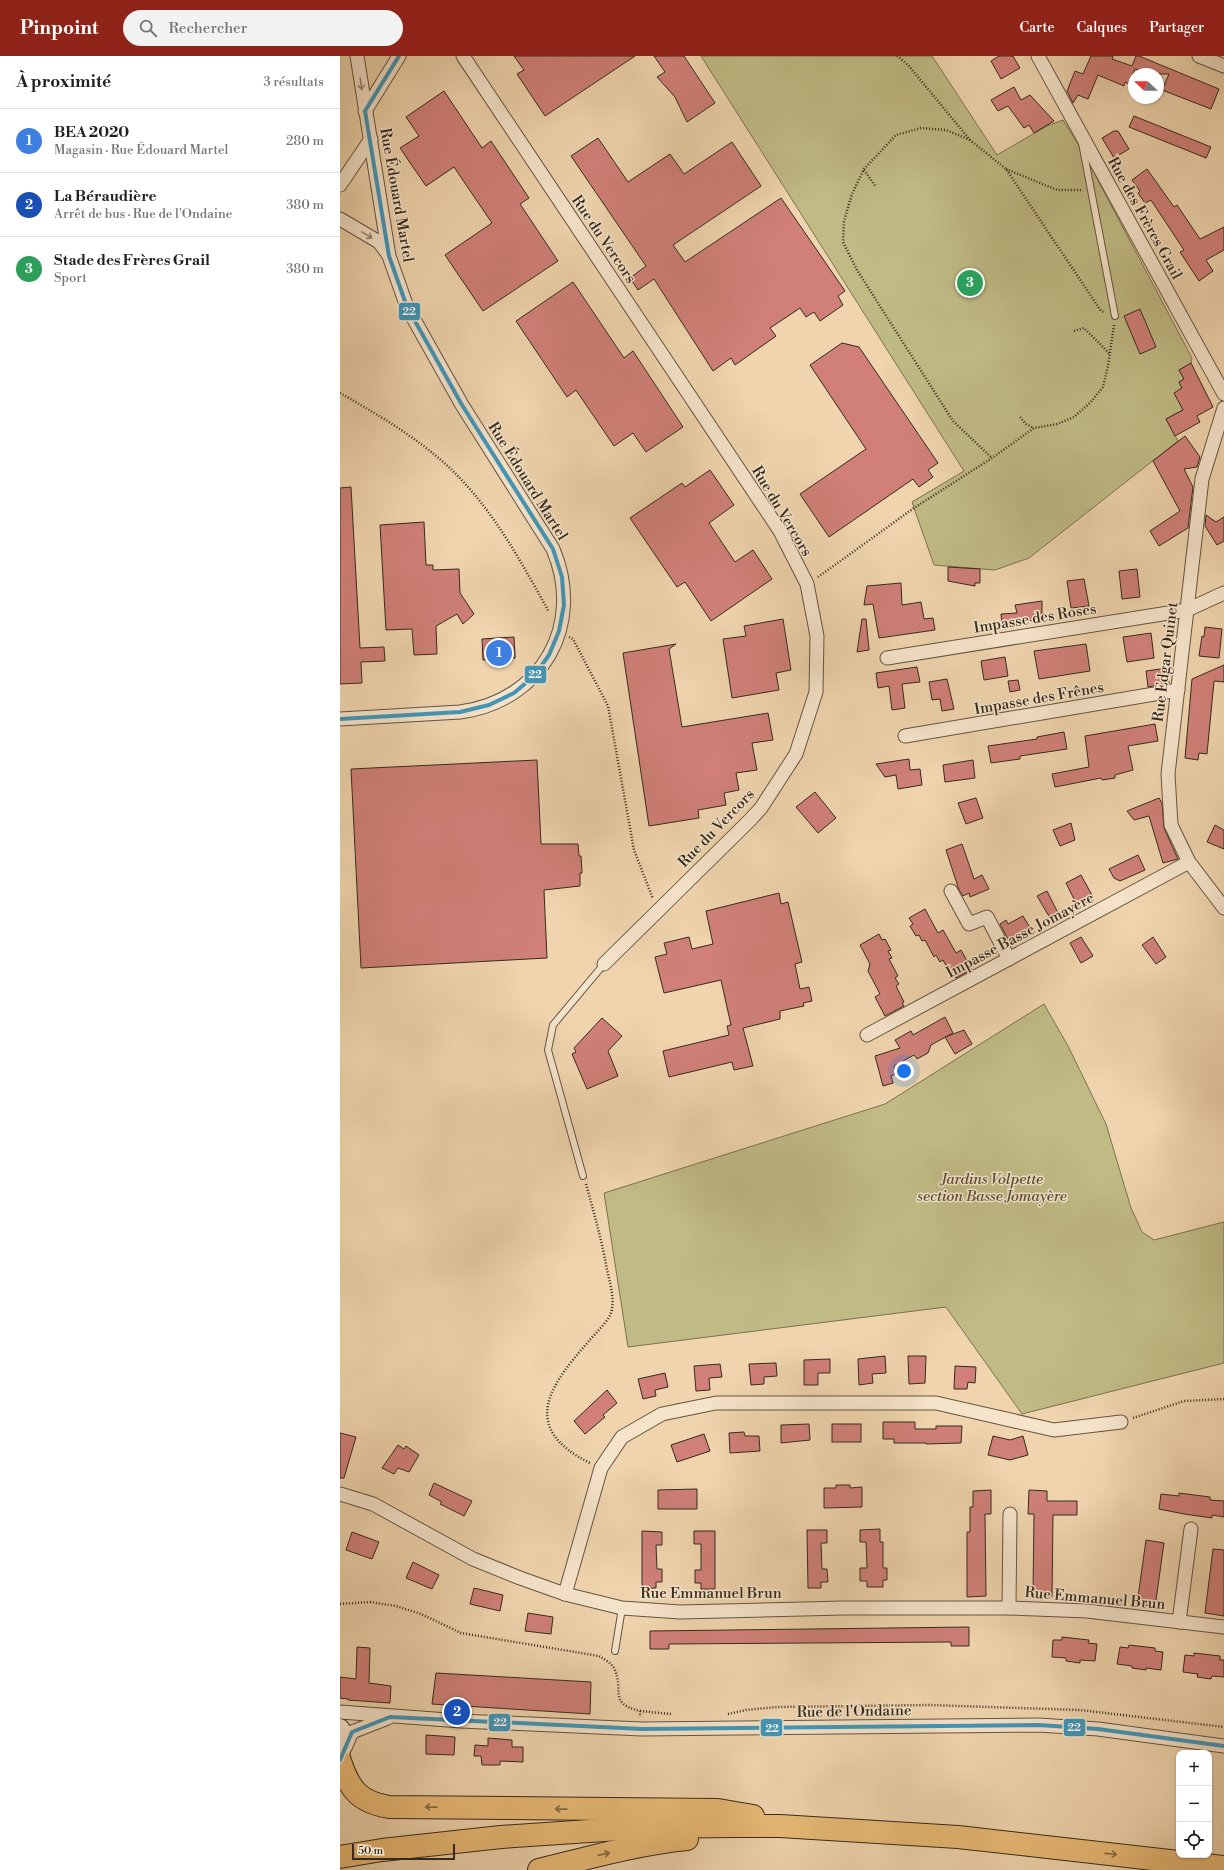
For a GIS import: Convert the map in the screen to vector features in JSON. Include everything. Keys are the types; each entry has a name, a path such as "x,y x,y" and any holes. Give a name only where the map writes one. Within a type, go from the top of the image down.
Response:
{"highway":[{"path":"340,1760 350,1785 360,1797 374,1804 389,1807 718,1810 754,1816"},
{"path":"340,1847 472,1830 631,1819 754,1816 842,1816 952,1824 1176,1847"},
{"path":"340,1857 382,1850 516,1836 649,1827 780,1826 958,1837 1224,1867"},
{"path":"539,1870 607,1853 665,1841 780,1826"},
{"path":"1212,1850 1224,1852"}],"street":[{"name":"Rue Édouard Martel","path":"340,719 460,712 480,710 490,706 518,691 536,676 552,652 560,631 564,610 564,586 553,549 462,405 407,307 389,256 357,56"},
{"path":"365,111 399,56"},
{"name":"Rue du Vercors","path":"462,56 780,531 807,584 817,636 816,692 796,754 761,808 604,964"},
{"name":"Rue des Frères Grail","path":"1038,56 1224,394"},
{"path":"1199,56 1224,66"},
{"path":"340,185 371,140"},
{"path":"340,219 379,242 389,256"},
{"name":"Rue Edgar Quinet","path":"1224,408 1202,479 1168,774 1171,825 1189,862 1224,908"},
{"name":"Impasse des Roses","path":"887,658 1187,610 1224,593"},
{"name":"Impasse des Frênes","path":"905,736 1178,690"},
{"name":"Impasse Basse Jomayère","path":"867,1036 1189,862"},
{"path":"951,891 969,924 987,917 1009,959"},
{"path":"565,1594 601,1468 622,1437 662,1414 716,1403 936,1403 1054,1430 1121,1422"},
{"name":"Rue Emmanuel Brun","path":"340,1494 373,1504 473,1559 565,1594 622,1608 680,1612 844,1608 1009,1608 1087,1611 1224,1627"},
{"name":"Rue Emmanuel Brun","path":"1009,1608 1010,1514"},
{"name":"Rue Emmanuel Brun","path":"1179,1622 1191,1529"},
{"name":"Rue de l'Ondaine","path":"340,1712 390,1717 642,1729 1039,1725 1098,1729 1224,1746"},
{"path":"340,1760 352,1732 390,1717"},
{"path":"340,1728 343,1733 340,1760"}],"lane":[{"path":"1080,133 1115,316"},
{"name":"Rue du Vercors","path":"583,1176 548,1050 553,1025 604,964"},
{"path":"615,1651 622,1608"}],"path":[{"path":"897,56 908,65 970,140 1006,169 1057,190 1090,190"},
{"path":"970,140 946,130 921,128 896,134 864,169 852,194 844,221 843,242 857,270 953,422 992,458"},
{"path":"864,169 876,187"},
{"path":"807,584 914,508 992,458 1034,428 1057,424 1074,417 1090,403 1103,387 1110,354 1115,316 1101,311 1006,169"},
{"path":"1074,331 1084,328 1110,354"},
{"path":"340,393 370,410 410,436 442,461 473,492 502,532 560,631 573,639 608,706 634,850 658,910"},
{"path":"1020,417 1026,424 1034,428"},
{"path":"583,1176 600,1235 612,1292 612,1310 608,1318 575,1357 559,1380 550,1396 546,1417 550,1429 564,1446 578,1457 601,1468"},
{"path":"1121,1422 1184,1402 1224,1399"},
{"path":"340,1604 370,1602 396,1606 421,1614 461,1633 599,1656 613,1666 617,1676 619,1700 626,1708 640,1711 677,1714"},
{"path":"724,1715 746,1710 776,1707 983,1707 1080,1710 1224,1727"},
{"path":"640,1711 642,1729"}],"green space":[{"path":"701,56 932,56 997,155 1047,126 1063,120 1083,152 1192,358 1191,363 1179,370 1184,379 1179,382 1182,388 1183,410 1166,419 1178,441 1029,558 995,570 934,565 912,502 964,471"},
{"name":"Jardins Volpette section Basse Jomayère","path":"1044,1004 1068,1046 1106,1124 1131,1208 1142,1232 1154,1240 1224,1222 1224,1363 1022,1414 946,1307 628,1347 604,1193 885,1104"}],"building":[{"path":"514,56 635,56 545,116 517,74 524,70"},
{"path":"654,56 684,56 715,103 687,122 675,97 657,77 665,72"},
{"path":"999,56 1013,56 1020,68 1001,79 991,61"},
{"path":"1091,56 1113,56 1112,59 1132,66 1136,56 1139,56 1219,89 1211,109 1164,91 1164,85 1169,74 1164,74 1164,68 1128,68 1128,84 1125,82 1124,86 1098,75 1088,99 1078,95 1073,103 1067,91 1075,71 1083,74"},
{"path":"1014,87 1021,100 1030,95 1054,121 1034,133 1029,125 1024,128 1008,106 998,111 991,100"},
{"path":"444,91 482,148 491,141 529,198 520,204 558,261 483,311 445,255 492,223 454,167 426,186 400,148 419,136 406,117"},
{"path":"1134,116 1211,147 1206,158 1129,127"},
{"path":"1114,131 1118,131 1129,149 1114,158 1102,138"},
{"path":"598,138 628,182 670,154 684,174 732,142 761,186 673,245 685,262 781,198 845,291 838,296 843,305 820,321 814,312 806,317 800,308 770,328 776,336 735,365 731,358 713,371 654,279 638,290 630,278 646,266 571,156"},
{"path":"1147,169 1174,207 1177,205 1200,239 1224,227 1224,250 1206,260 1213,271 1199,281 1180,252 1184,250 1151,200 1145,203 1138,193 1140,191 1132,180"},
{"path":"573,282 624,358 633,351 683,427 646,452 633,433 614,446 576,390 567,397 516,321"},
{"path":"1140,309 1156,347 1140,354 1124,316"},
{"path":"842,343 859,347 938,463 928,470 933,477 919,487 913,479 829,537 800,494 866,449 810,365"},
{"path":"1191,363 1213,407 1197,416 1200,422 1175,436 1166,419 1183,410 1174,393 1182,388 1179,382 1184,379 1179,370"},
{"path":"1185,436 1200,457 1197,467 1184,469 1193,487 1188,528 1159,546 1150,531 1180,511 1153,461"},
{"path":"710,470 734,505 709,523 735,562 753,550 772,579 711,621 685,582 677,587 630,518 682,483 685,487"},
{"path":"351,487 360,648 384,647 385,661 361,662 362,683 340,684 340,488"},
{"path":"1206,515 1216,522 1224,517 1224,541 1217,545 1205,526"},
{"path":"424,522 426,565 433,565 433,570 459,569 460,593 474,614 463,624 457,614 436,626 437,654 414,655 412,629 386,630 380,525"},
{"path":"948,567 980,569 980,583 975,583 975,586 948,581"},
{"path":"1137,569 1140,597 1122,599 1119,571"},
{"path":"1084,579 1089,606 1071,608 1067,581"},
{"path":"901,583 902,605 921,602 924,619 933,618 935,630 879,638 873,604 864,605 867,586"},
{"path":"1042,601 1042,619 1002,625 1001,614 1017,613 1015,605"},
{"path":"783,619 791,670 776,673 779,690 732,698 723,639 746,636 744,626"},
{"path":"862,619 866,619 869,650 857,652"},
{"path":"1205,627 1222,629 1219,658 1199,656"},
{"path":"1151,633 1154,658 1127,662 1123,637"},
{"path":"514,637 515,658 483,660 482,639"},
{"path":"676,644 669,649 682,727 768,713 773,740 752,743 757,770 736,773 739,790 724,793 726,805 698,810 699,818 649,826 623,653"},
{"path":"1086,644 1090,671 1039,679 1034,651"},
{"path":"1005,657 1008,676 984,680 981,661"},
{"path":"1224,665 1224,682 1214,681 1207,754 1199,753 1198,760 1185,758 1192,679"},
{"path":"917,667 920,682 902,684 905,708 892,710 889,686 878,688 876,673"},
{"path":"1167,668 1169,683 1148,687 1146,671"},
{"path":"947,679 954,709 942,711 940,699 932,700 929,682"},
{"path":"1018,680 1020,690 1010,692 1008,681"},
{"path":"1155,724 1158,741 1128,746 1133,770 1115,775 1115,778 1102,780 1101,778 1055,787 1052,774 1089,767 1085,736"},
{"path":"1064,732 1067,749 1020,756 1020,759 991,763 988,746 1037,739 1037,737"},
{"path":"909,759 910,770 920,769 922,785 898,789 896,775 885,777 876,764"},
{"path":"537,760 541,844 578,844 579,856 581,856 582,873 580,873 580,886 544,890 547,958 361,968 351,769"},
{"path":"973,760 975,778 945,782 943,765"},
{"path":"815,792 836,818 818,833 796,807"},
{"path":"976,798 983,818 966,824 958,803"},
{"path":"1159,798 1162,803 1164,828 1178,859 1163,863 1149,816 1134,820 1127,811"},
{"path":"1071,823 1075,840 1060,846 1053,830"},
{"path":"1215,825 1224,830 1224,849 1207,842"},
{"path":"962,844 974,879 982,875 989,889 970,897 969,893 963,896 959,890 946,850"},
{"path":"1138,855 1145,870 1120,881 1114,878 1109,869"},
{"path":"1081,875 1094,899 1078,907 1066,883"},
{"path":"1047,891 1061,919 1053,923 1037,896"},
{"path":"779,893 781,904 788,902 802,962 795,964 800,989 809,987 812,1001 803,1003 804,1006 780,1011 780,1019 743,1028 753,1066 734,1070 732,1062 669,1077 663,1051 729,1035 727,1026 731,1025 721,980 664,993 655,957 667,954 664,943 689,937 692,949 713,944 706,911"},
{"path":"925,909 938,933 943,930 956,953 961,950 972,970 956,978 954,976 952,977 943,960 940,962 936,955 934,957 925,940 922,941 919,935 916,936 910,926 913,924 909,918"},
{"path":"1023,916 1032,931 1010,943 1000,924 1006,920 1008,924"},
{"path":"879,934 882,940 885,939 891,950 888,951 892,958 889,959 898,976 895,978 899,984 896,986 904,1002 902,1003 904,1006 885,1016 875,997 880,994 868,971 870,964 860,945"},
{"path":"1081,937 1093,956 1081,963 1070,943"},
{"path":"1153,937 1166,957 1156,964 1142,945"},
{"path":"945,1017 953,1033 931,1045 928,1053 917,1059 914,1055 894,1066 896,1074 891,1076 893,1083 883,1086 875,1056 900,1048 895,1040 911,1031 913,1035"},
{"path":"602,1018 622,1036 608,1051 618,1076 587,1089 572,1054 576,1052 574,1048"},
{"path":"964,1030 972,1044 955,1054 945,1037"},
{"path":"885,1356 886,1373 872,1374 873,1383 859,1385 858,1359"},
{"path":"908,1356 926,1356 925,1383 909,1384"},
{"path":"830,1359 830,1373 818,1373 818,1385 804,1385 804,1360"},
{"path":"776,1363 777,1376 764,1377 764,1384 751,1385 749,1364"},
{"path":"720,1364 722,1377 709,1378 710,1390 696,1391 694,1366"},
{"path":"955,1366 976,1367 975,1383 968,1382 967,1389 954,1389"},
{"path":"665,1373 668,1387 655,1390 656,1396 643,1399 638,1379"},
{"path":"607,1390 617,1403 603,1415 605,1417 585,1434 574,1421"},
{"path":"883,1422 915,1422 915,1429 936,1429 936,1426 962,1426 961,1443 894,1443 894,1439 883,1439"},
{"path":"809,1424 810,1440 781,1443 781,1425"},
{"path":"832,1424 861,1424 861,1442 832,1442"},
{"path":"744,1432 745,1436 759,1436 760,1451 730,1453 729,1433"},
{"path":"340,1433 356,1437 344,1478 340,1478"},
{"path":"704,1434 710,1451 677,1462 671,1445"},
{"path":"993,1436 1010,1440 1023,1436 1028,1455 1010,1460 988,1455"},
{"path":"398,1445 404,1449 406,1446 419,1455 409,1472 398,1468 394,1474 382,1468"},
{"path":"434,1483 472,1501 464,1516 440,1504 442,1502 429,1495"},
{"path":"836,1485 850,1485 850,1488 862,1487 862,1507 824,1508 824,1488 836,1488"},
{"path":"697,1489 697,1509 658,1509 658,1490"},
{"path":"991,1490 991,1514 985,1514 986,1596 967,1597 967,1532 970,1532 970,1507 973,1507 973,1491"},
{"path":"1029,1490 1047,1491 1047,1501 1077,1501 1077,1515 1053,1515 1052,1597 1033,1596 1034,1514 1028,1514"},
{"path":"1179,1493 1210,1497 1210,1500 1224,1501 1224,1517 1212,1515 1212,1518 1159,1509 1161,1494 1179,1496"},
{"path":"880,1529 880,1542 883,1542 883,1568 887,1568 887,1580 883,1580 883,1587 867,1587 867,1581 860,1581 860,1568 867,1568 866,1542 860,1542 860,1530"},
{"path":"807,1530 827,1530 827,1543 821,1543 822,1569 827,1569 828,1582 821,1582 821,1588 808,1588"},
{"path":"642,1531 662,1532 662,1545 656,1545 657,1569 662,1569 662,1582 656,1582 656,1588 642,1588"},
{"path":"694,1531 715,1531 715,1589 701,1589 701,1583 695,1583 695,1570 701,1570 701,1544 694,1544"},
{"path":"352,1532 379,1542 372,1559 346,1550"},
{"path":"1146,1540 1164,1543 1155,1607 1137,1604"},
{"path":"1213,1549 1224,1550 1224,1616 1205,1613"},
{"path":"413,1562 439,1575 432,1589 406,1578"},
{"path":"474,1588 503,1595 500,1611 470,1604"},
{"path":"528,1613 553,1617 551,1634 525,1631"},
{"path":"969,1627 969,1646 951,1646 951,1642 669,1644 669,1649 650,1649 650,1631"},
{"path":"1062,1637 1089,1640 1088,1643 1097,1644 1095,1661 1080,1660 1080,1663 1066,1661 1066,1658 1052,1657 1053,1640 1062,1640"},
{"path":"1129,1645 1155,1648 1155,1651 1163,1652 1161,1670 1146,1668 1146,1670 1117,1664 1120,1647 1128,1648"},
{"path":"357,1647 370,1648 369,1683 391,1686 390,1703 340,1698 340,1677 356,1679"},
{"path":"1194,1653 1220,1656 1220,1660 1224,1660 1224,1677 1212,1676 1211,1679 1197,1677 1198,1674 1183,1672 1185,1655 1194,1656"},
{"path":"436,1673 591,1682 590,1714 432,1704"},
{"path":"426,1735 455,1737 454,1755 426,1754"},
{"path":"488,1738 512,1740 512,1747 523,1747 523,1762 500,1761 500,1765 482,1765 481,1756 474,1756 475,1745 488,1746"}],"transit line":[{"name":"22","path":"365,111 399,56"},
{"name":"22","path":"340,719 460,712 489,705 514,693 534,676 549,655 559,631 564,605 562,577 553,549 462,405 407,307 389,256 365,111"},
{"name":"22","path":"340,1760 352,1732 390,1717 642,1729 1039,1725 1098,1729 1224,1746"}],"place":[{"name":"Stade des Frères Grail","path":"970,283"},
{"name":"BEA 2020","path":"499,653"},
{"name":"La Béraudière","path":"457,1712"}]}
